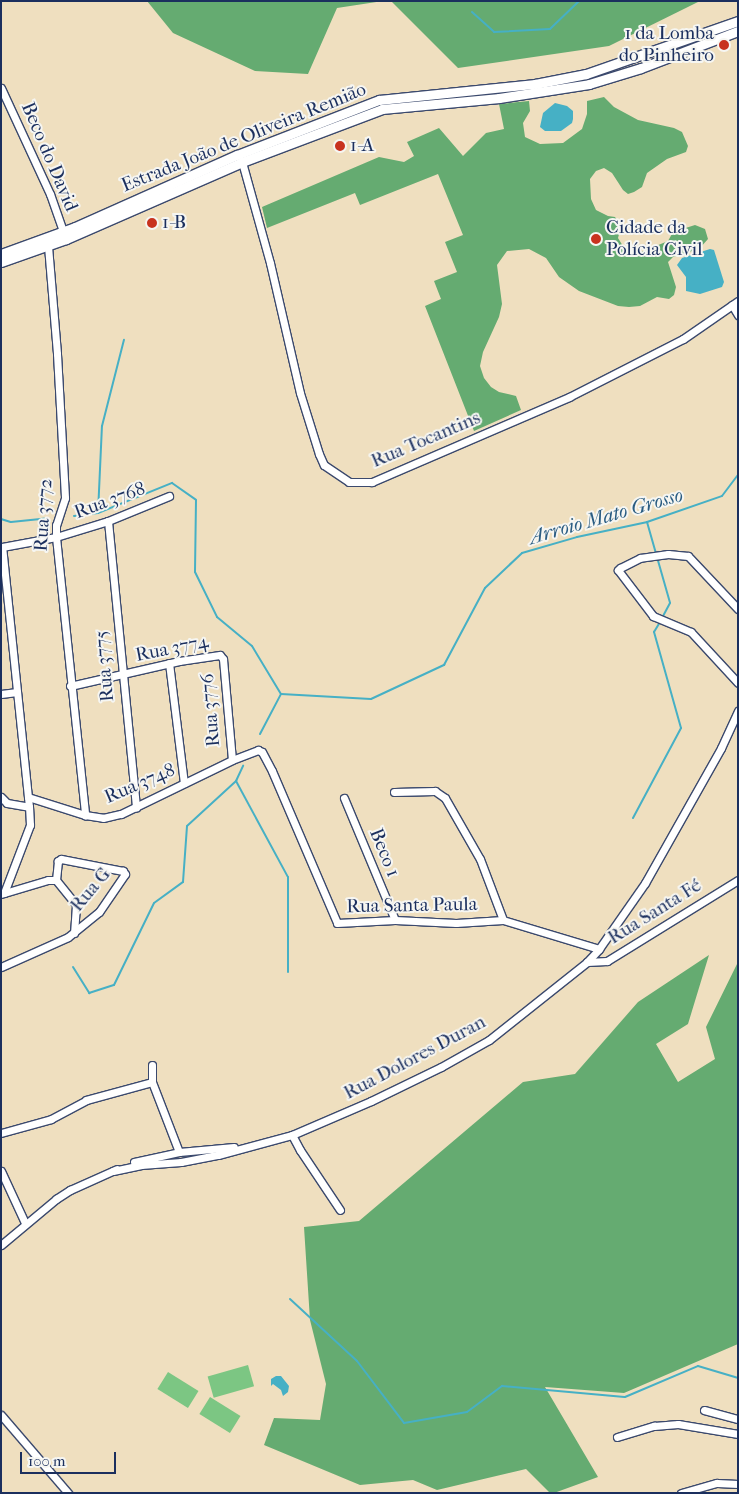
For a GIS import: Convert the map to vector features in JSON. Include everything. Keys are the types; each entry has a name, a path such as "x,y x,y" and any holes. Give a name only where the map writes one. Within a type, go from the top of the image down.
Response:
{"main road":[{"name":"Estrada João de Oliveira Remião","path":"1,262 48,246 65,235 237,155 379,100 535,84 586,74 738,21"},
{"name":"Estrada João de Oliveira Remião","path":"1,254 65,235 242,162 382,109 489,100 589,84 640,68 738,31"}],"street":[{"name":"Beco do David","path":"1,88 50,194 65,235"},
{"name":"Rua Tocantins","path":"242,162 270,263 300,393 319,454 324,465 349,482 372,482 569,397 683,339 735,303"},
{"name":"Rua 3772","path":"48,246 57,354 65,498 56,524 56,537 70,686 85,815"},
{"path":"735,303 738,315"},
{"name":"Rua 3768","path":"2,547 56,537 108,521 169,496"},
{"name":"Rua 3775","path":"108,521 136,808"},
{"path":"2,547 30,807 30,825 3,893"},
{"path":"738,609 688,556 668,554 640,558 618,570 653,616 691,632 738,683"},
{"name":"Rua 3774","path":"70,686 122,676 169,663 222,657"},
{"name":"Rua 3776","path":"222,657 232,760"},
{"path":"169,663 184,784"},
{"path":"1,694 17,692"},
{"name":"Rua Dolores Duran","path":"113,1171 141,1165 182,1162 218,1155 292,1135 371,1101 441,1067 489,1040 587,962 599,949 645,883 721,748 738,711"},
{"name":"Rua Santa Paula","path":"217,767 253,751 262,752 337,923 395,920 456,923 503,920 599,949"},
{"name":"Rua 3748","path":"28,796 85,815 103,818 136,808 217,767"},
{"path":"394,792 436,791 445,798 480,860 503,920"},
{"path":"1,797 7,803 30,807"},
{"name":"Beco 1","path":"344,798 395,920"},
{"name":"Rua G","path":"1,967 63,941 74,933 99,912 122,881 124,872 61,859 58,861 56,880"},
{"path":"3,893 48,880 56,880 76,905 74,933"},
{"name":"Rua Santa Fé","path":"587,962 607,961 738,880"},
{"path":"152,1065 152,1082 179,1152 184,1155 182,1162"},
{"path":"1,1133 51,1119 86,1100 152,1082"},
{"path":"292,1135 340,1210"},
{"name":"Rua Dolores Duran","path":"1,1245 70,1190 113,1171 146,1158 179,1152 246,1146"},
{"path":"1,1171 25,1224"},
{"path":"704,1410 738,1420"},
{"path":"1,1415 68,1493"},
{"path":"617,1437 654,1426 678,1424 738,1434"},
{"path":"681,1493 717,1483 738,1484"}],"green space":[{"path":"147,1 383,1 337,8 308,74 255,71 173,33"},
{"path":"391,1 700,1 609,46 458,68"},
{"path":"604,97 614,107 638,120 674,128 682,132 688,146 686,152 667,159 647,173 642,187 634,192 628,194 623,190 612,173 604,168 596,171 590,179 591,199 596,210 615,217 621,227 618,238 626,251 639,253 668,241 673,232 695,225 705,229 708,239 699,249 673,257 668,262 676,287 674,295 669,299 657,297 640,306 629,307 618,306 579,291 559,277 546,258 529,249 507,251 497,265 502,304 499,317 483,352 480,366 484,378 491,387 499,392 516,396 521,410 474,431 425,306 441,299 434,281 457,272 445,242 463,235 438,174 360,205 355,193 267,228 262,207 379,157 404,162 414,156 407,142 439,128 463,156 486,133 504,129 499,104 529,101 530,111 523,123 525,137 540,144 563,143 582,129 587,114 587,101"},
{"path":"709,955 688,1024 656,1044 678,1082 715,1059 706,1027 738,962 738,1344 624,1393 545,1387 598,1477 554,1493 550,1493 526,1469 437,1490 413,1480 360,1485 264,1445 274,1418 320,1420 326,1384 310,1320 304,1227 359,1221 523,1082 575,1074 638,1002"},
{"path":"248,1365 254,1386 214,1398 208,1377"},
{"path":"168,1372 199,1391 188,1408 157,1389"},
{"path":"210,1397 241,1416 230,1433 199,1414"}],"water":[{"path":"555,103 567,106 573,111 572,123 561,131 545,131 540,127 543,113"},
{"path":"710,249 714,250 724,282 722,287 700,294 686,291 686,277 677,265 682,258"},
{"path":"281,1376 289,1386 288,1392 283,1396 281,1390 273,1384 271,1386 271,1379"}],"waterway":[{"path":"472,12 494,32 550,29 579,1"},
{"path":"98,513 102,426 124,340"},
{"name":"Arroio Mato Grosso","path":"260,734 281,694 371,699 444,665 485,588 522,553 577,537 647,522 722,496 738,475"},
{"path":"74,516 98,513 172,483 196,500 195,572 217,617 252,646 281,694"},
{"path":"1,519 11,522 48,518"},
{"path":"647,522 670,603 662,618"},
{"path":"633,818 681,728 654,632 660,622"},
{"name":"Arroio Mato Grosso","path":"73,967 89,993 114,985 154,903 183,882 187,826 236,781 243,766"},
{"path":"236,781 288,877 288,972"},
{"path":"290,1299 357,1361 404,1423 467,1412 502,1386 625,1397 698,1366 738,1378"}],"place":[{"name":"1 da Lomba do Pinheiro","path":"724,45"},
{"name":"1-A","path":"340,146"},
{"name":"1-B","path":"152,223"},
{"name":"Cidade da Polícia Civil","path":"596,239"}]}
